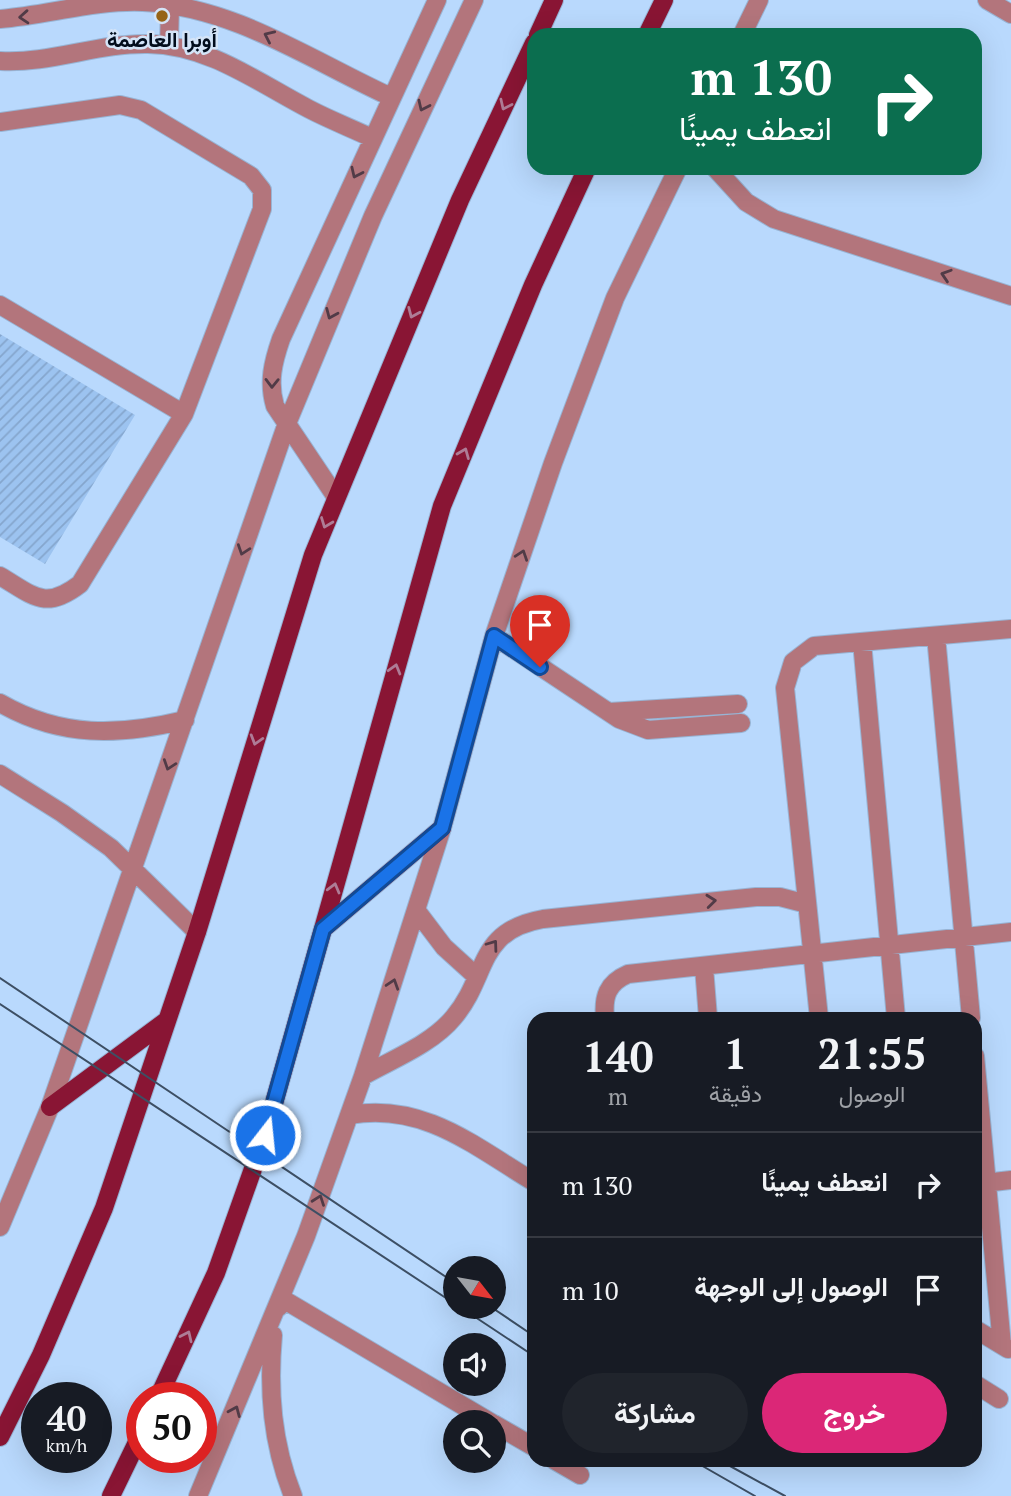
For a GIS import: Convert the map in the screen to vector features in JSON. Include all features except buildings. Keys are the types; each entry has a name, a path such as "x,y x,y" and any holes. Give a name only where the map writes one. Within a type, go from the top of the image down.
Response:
{"main road":[{"path":"541,28 554,0"},
{"path":"651,28 663,0"},
{"path":"0,1437 41,1355 104,1208 197,932 313,555 460,200 527,58"},
{"path":"165,1382 216,1273 265,1135 442,506 533,285 584,175"},
{"path":"323,929 442,828"},
{"path":"50,1107 166,1021"},
{"path":"111,1496 126,1465"}],"street":[{"path":"336,497 286,426 270,389 273,364 281,339 437,0"},
{"path":"0,1227 50,1107 286,426 373,216 474,0"},
{"path":"745,28 759,0"},
{"path":"987,0 1011,14"},
{"path":"0,19 36,16 88,5 142,2 170,5 232,20 272,36 329,69 391,97"},
{"path":"169,46 170,5"},
{"path":"0,61 65,55 111,45 169,46 193,50 236,67 310,109 372,138"},
{"path":"0,122 120,105 141,110 251,176 262,190 262,209 184,414 80,584 61,598 43,600 0,576"},
{"path":"198,1496 281,1298 350,1115 442,828 494,636 553,463 610,311 675,175"},
{"path":"721,175 746,202 775,219 1011,296"},
{"path":"0,305 184,414"},
{"path":"818,1012 785,688 793,662 814,646 1011,629"},
{"path":"494,636 630,724 648,730 741,723"},
{"path":"936,636 970,1012"},
{"path":"862,642 895,1012"},
{"path":"0,702 43,723 96,733 123,733 185,720"},
{"path":"609,712 738,704"},
{"path":"0,775 87,830 133,869 197,932"},
{"path":"363,1076 439,1031 454,1018 490,948 500,936 527,922 756,897 780,897 807,904"},
{"path":"416,910 444,947 477,976"},
{"path":"605,1012 605,995 618,978 628,974 812,956 1011,932"},
{"path":"704,967 708,1012"},
{"path":"350,1115 385,1111 421,1117 527,1178"},
{"path":"982,1184 1011,1180"},
{"path":"982,1191 1006,1348"},
{"path":"281,1298 471,1410"},
{"path":"281,1298 272,1345 271,1405 275,1440 293,1496"},
{"path":"982,1333 1006,1348"},
{"path":"982,1388 999,1399"},
{"path":"506,1431 527,1443"},
{"path":"566,1467 580,1475"}],"tram line":[{"path":"0,978 443,1275"},
{"path":"0,1004 443,1296"},
{"path":"506,1317 527,1331"},
{"path":"480,1320 527,1351"},
{"path":"704,1467 755,1496"},
{"path":"732,1467 785,1496"}],"place":[{"name":"أوبرا العاصمة","path":"162,16"}],"route":[{"path":"265,1135 323,929 442,828 494,636 540,667"}]}
